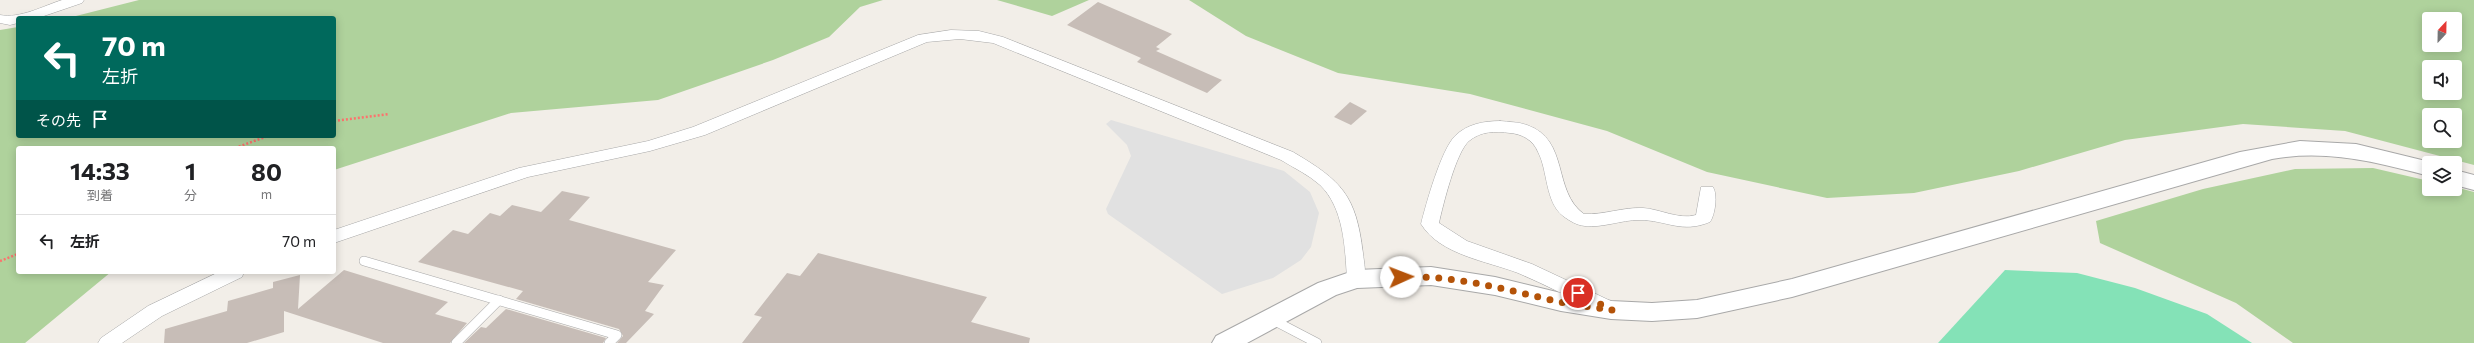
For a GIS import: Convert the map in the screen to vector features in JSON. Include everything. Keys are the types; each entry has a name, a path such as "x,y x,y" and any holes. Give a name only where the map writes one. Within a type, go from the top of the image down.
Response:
{"street":[{"path":"29,16 78,0"},
{"path":"0,19 10,21 16,20"},
{"path":"336,236 525,172 650,146 685,135 923,38 946,33 980,35 998,40 1288,156 1321,178 1336,192 1354,245 1356,279"},
{"path":"1612,310 1531,271 1475,251 1436,233 1430,224 1432,210 1459,141 1467,134 1481,126 1503,126 1524,130 1542,142 1550,157 1561,200 1568,212 1580,219 1599,220 1617,215 1638,213 1655,215 1687,224 1695,223 1704,218 1707,191"},
{"path":"1225,343 1327,289 1356,279 1431,276 1495,286 1561,302 1612,310 1652,312 1697,309 1792,288 2240,159 2282,150 2320,148 2367,154 2422,167"},
{"path":"2462,179 2474,183"},
{"path":"108,343 155,311 231,274"}],"lane":[{"path":"364,261 617,335 609,343"},
{"path":"456,343 499,300"},
{"path":"1271,319 1317,343"}],"path":[{"path":"336,121 389,114"},
{"path":"240,146 262,138"},
{"path":"0,261 16,255"}],"green space":[{"path":"139,0 883,0 860,7 829,37 773,60 658,100 511,113 336,169 336,146 16,146 16,274 109,274 25,343 0,343 0,30 16,27 16,138 336,138 336,16 76,16"},
{"path":"997,0 1089,0 1052,16"},
{"path":"1189,0 2474,0 2474,165 2462,162 2462,156 2440,156 2345,131 2243,124 2125,140 2019,171 1914,193 1827,198 1707,172 1607,131 1470,94 1338,73 1246,36"},
{"path":"2373,168 2422,179 2422,196 2462,196 2462,189 2474,192 2474,343 2293,343 2236,303 2100,243 2096,221 2203,189 2295,169"},
{"path":"2005,270 2077,273 2135,288 2207,314 2252,343 1938,343"}],"shaded area":[{"path":"1111,120 1284,171 1310,192 1319,213 1311,247 1301,260 1273,278 1222,294 1108,214 1106,209 1131,156 1127,145 1106,124"}],"building":[{"path":"1098,2 1172,34 1156,47 1160,49 1156,51 1222,80 1207,93 1137,62 1141,58 1067,25"},
{"path":"1350,102 1367,111 1351,125 1334,117"},
{"path":"562,191 590,197 569,220 676,250 648,282 664,285 645,311 654,314 626,343 617,343 623,336 619,329 516,299 523,291 418,262 453,230 468,234 490,213 500,216 512,205 541,212"},
{"path":"818,253 987,297 971,322 1030,338 1029,343 742,343 762,317 754,315 787,273 800,276"},
{"path":"344,270 448,302 435,314 467,323 450,343 383,343 284,311 284,332 247,343 164,343 165,329 227,311 228,301 273,288 273,282 300,275 298,309"},
{"path":"506,309 606,338 603,343 464,343 481,327 486,328"}],"route":[{"path":"1401,277 1431,276 1444,278 1495,286 1561,302 1612,310 1578,293"}]}
